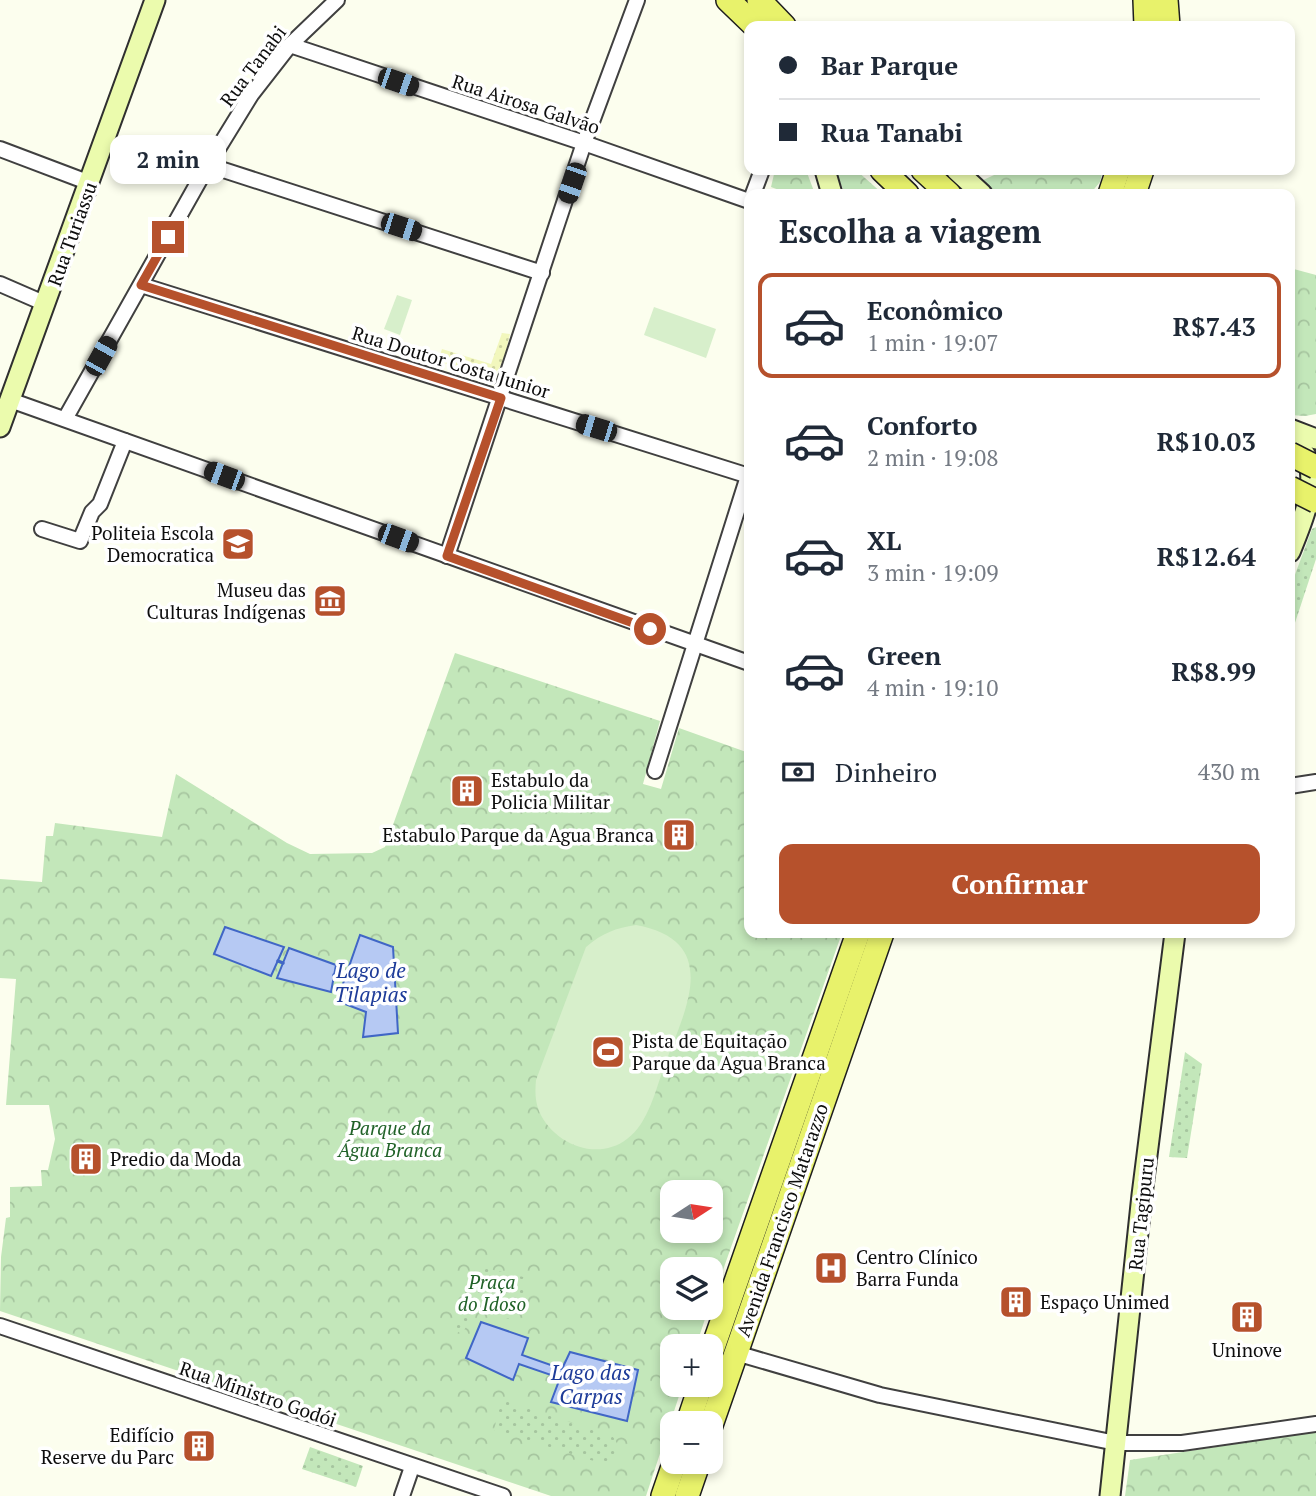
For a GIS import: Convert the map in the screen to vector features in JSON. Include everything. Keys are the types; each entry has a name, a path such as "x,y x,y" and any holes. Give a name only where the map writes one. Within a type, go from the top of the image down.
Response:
{"main road":[{"path":"728,0 750,21"},
{"path":"759,0 783,21"},
{"path":"1145,0 1146,21"},
{"path":"1166,0 1168,21"},
{"path":"887,175 902,189"},
{"path":"1115,187 1134,175"},
{"path":"1295,456 1316,467"},
{"path":"1295,493 1314,503"},
{"name":"Avenida Francisco Matarazzo","path":"718,1334 856,938"},
{"name":"Avenida Francisco Matarazzo","path":"716,1411 880,938"},
{"path":"663,1496 671,1474"},
{"path":"687,1496 695,1474"}],"street":[{"name":"Rua Turiassu","path":"4,415 155,0"},
{"name":"Rua Tanabi","path":"65,419 208,165 251,95 290,46 337,0"},
{"path":"447,556 584,143 637,0"},
{"name":"Rua Airosa Galvão","path":"290,46 584,143 744,199"},
{"path":"0,149 90,183"},
{"path":"208,165 542,273"},
{"path":"960,177 976,189"},
{"path":"0,284 46,304"},
{"name":"Rua Doutor Costa Junior","path":"141,285 744,473"},
{"path":"4,415 65,419 744,661"},
{"path":"1295,428 1316,426"},
{"path":"1295,430 1316,439"},
{"path":"42,529 80,541 92,512 100,504 125,440"},
{"path":"1295,442 1308,459 1312,472 1314,503 1295,542"},
{"path":"655,771 744,490"},
{"path":"1295,785 1316,782"},
{"name":"Rua Tagipuru","path":"1110,1496 1142,1195 1174,938"},
{"name":"Rua Ministro Godói","path":"0,1326 503,1496"},
{"path":"736,1353 880,1395 1116,1443 1182,1443 1316,1424"},
{"path":"402,1496 412,1467"}],"sand":[{"path":"502,333 510,334 501,366 493,374 487,376 438,361 442,349 491,364"}],"green space":[{"path":"774,175 808,175 813,189 776,189 771,187"},
{"path":"837,175 862,175 877,189 843,189"},
{"path":"994,175 1102,175 1094,189 990,189 981,181"},
{"path":"1295,269 1316,275 1316,414 1295,415"},
{"path":"1316,527 1316,559 1295,623 1295,575 1312,529"},
{"name":"Parque da Água Branca","path":"455,653 660,721 643,784 661,789 679,728 744,751 744,938 840,938 723,1270 723,1257 660,1257 660,1320 705,1320 700,1334 660,1334 660,1397 679,1397 674,1411 660,1411 660,1454 646,1496 551,1496 0,1311 1,1257 6,1218 10,1217 10,1187 42,1186 41,1170 48,1170 55,1139 49,1105 6,1105 16,979 0,978 0,879 42,882 46,836 53,836 55,823 162,837 176,774 287,843 310,854 372,853 385,847"},
{"path":"1185,1052 1202,1064 1187,1158 1169,1157"},
{"name":"Praça do Idoso","path":"476,1266 528,1278 515,1320 474,1312 462,1334 451,1328"},
{"path":"502,1399 613,1437 618,1450 614,1463 597,1462 494,1430"},
{"path":"1316,1432 1316,1496 1125,1496 1130,1460"},
{"path":"310,1447 363,1466 356,1487 302,1469"}],"shaded area":[{"path":"397,295 412,300 400,335 384,329"},
{"path":"654,307 716,329 706,358 644,335"},
{"name":"Pista de Equitação Parque da Agua Branca","path":"636,925 663,933 680,946 689,962 691,980 688,1000 655,1094 635,1132 615,1146 603,1149 577,1146 554,1133 546,1123 537,1103 536,1080 586,947 610,932"}],"water":[{"path":"225,927 284,947 271,976 214,954"},
{"name":"Lago de Tilapias","path":"360,935 393,947 398,1033 363,1037 366,1012 337,1001"},
{"path":"289,948 336,965 331,992 277,978"},
{"name":"Lago das Carpas","path":"481,1322 528,1338 522,1355 562,1369 570,1352 638,1370 627,1421 551,1402 560,1378 519,1364 513,1380 466,1358"}],"waterway":[{"path":"278,961 283,963"},
{"path":"334,975 345,979"}],"place":[{"name":"Politeia Escola Democratica","path":"238,544"},
{"name":"Museu das Culturas Indígenas","path":"330,601"},
{"name":"Estabulo da Policia Militar","path":"467,791"},
{"name":"Estabulo Parque da Agua Branca","path":"679,835"},
{"name":"Pista de Equitação Parque da Agua Branca","path":"608,1052"},
{"name":"Predio da Moda","path":"86,1159"},
{"name":"Centro Clínico Barra Funda","path":"831,1268"},
{"name":"Espaço Unimed","path":"1016,1302"},
{"name":"Uninove","path":"1247,1317"},
{"name":"Edifício Reserve du Parc","path":"199,1446"}],"route":[{"path":"168,237 141,285 501,398 447,556 650,629"}]}
